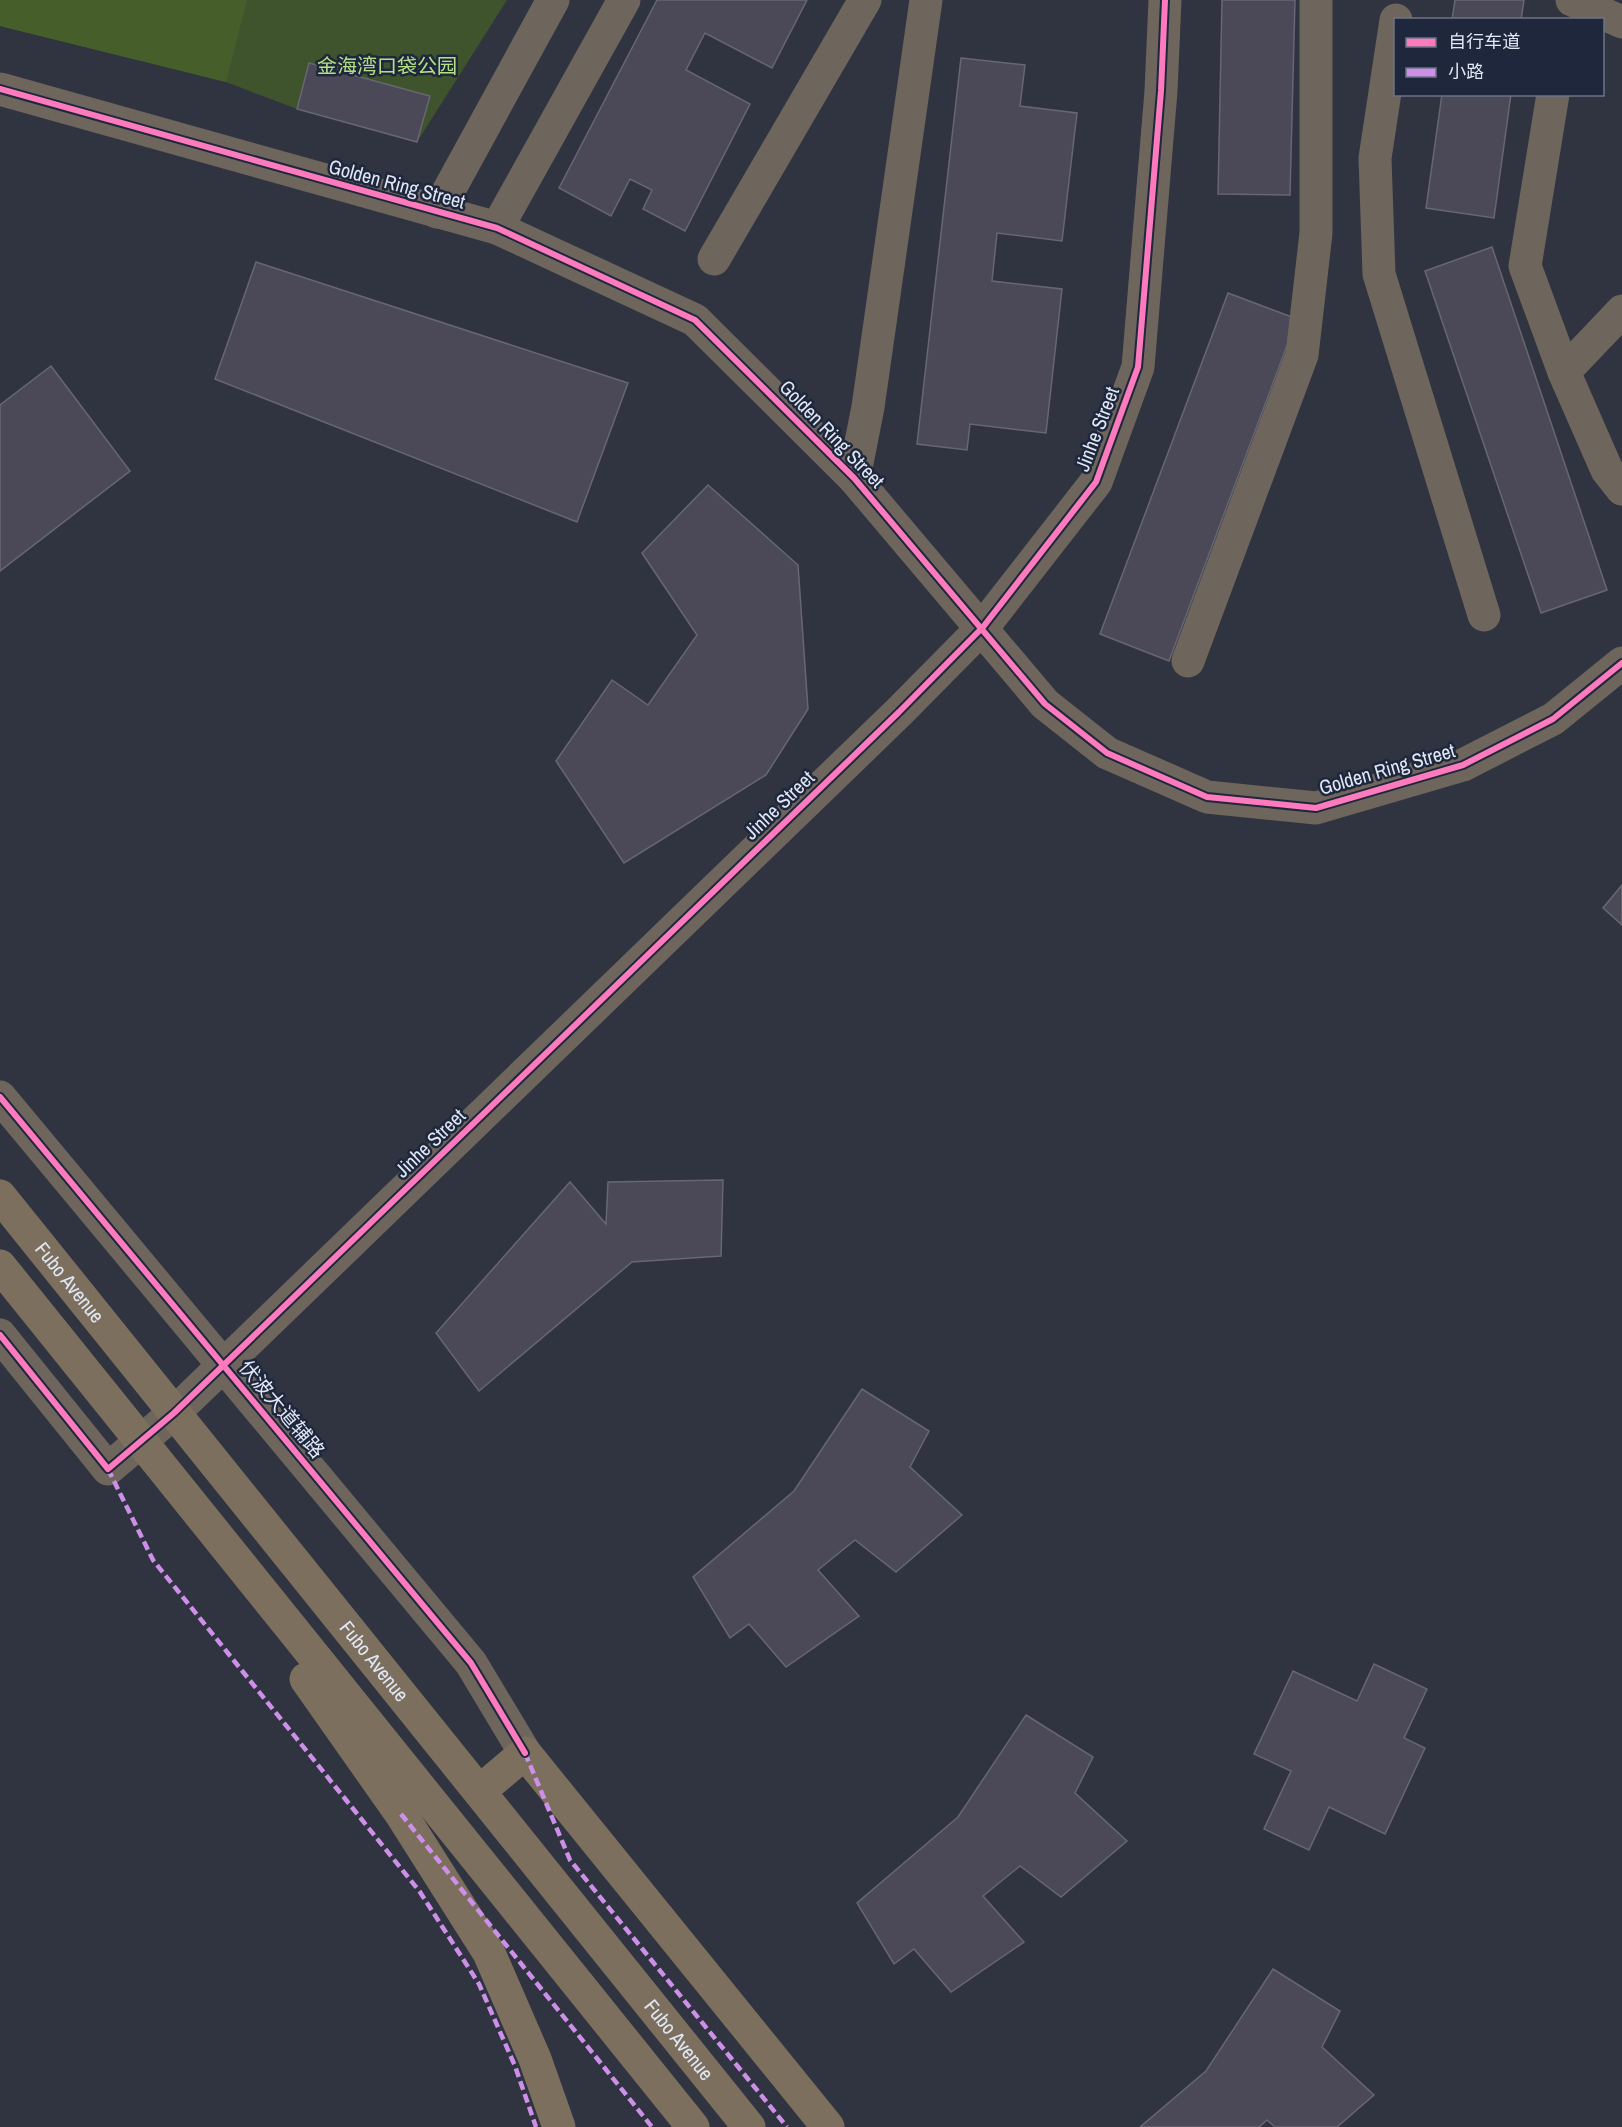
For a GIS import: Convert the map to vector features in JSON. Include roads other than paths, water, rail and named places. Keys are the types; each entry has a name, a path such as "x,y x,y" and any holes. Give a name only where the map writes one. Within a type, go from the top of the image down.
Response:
{"main road":[{"name":"Fubo Avenue","path":"0,1196 749,2127"},
{"path":"0,1266 693,2127"},
{"path":"141,1441 401,1814 489,1953 535,2059 559,2127"},
{"path":"480,1791 525,1753 828,2127"}],"street":[{"path":"437,212 553,0"},
{"path":"497,228 624,0"},
{"path":"714,259 866,0"},
{"path":"854,478 868,407 926,0"},
{"name":"Jinhe Street","path":"0,1335 108,1469 174,1413 224,1365 899,712 982,627 1096,482 1138,367 1161,91 1165,0"},
{"path":"1188,661 1302,356 1316,233 1316,0"},
{"path":"1396,18 1399,0"},
{"path":"1566,18 1570,0 1622,22"},
{"path":"1394,33 1375,158 1379,274 1484,615"},
{"name":"Golden Ring Street","path":"0,89 497,228 695,320 854,478 1045,704 1107,753 1207,797 1316,808 1463,765 1553,719 1622,663"},
{"path":"1553,96 1525,266 1564,372 1607,470 1622,489"},
{"path":"1564,372 1622,311"},
{"name":"伏波大道辅路","path":"0,1097 471,1663 525,1753"}],"park label":[{"name":"金海湾口袋公园","path":"387,66"}]}
